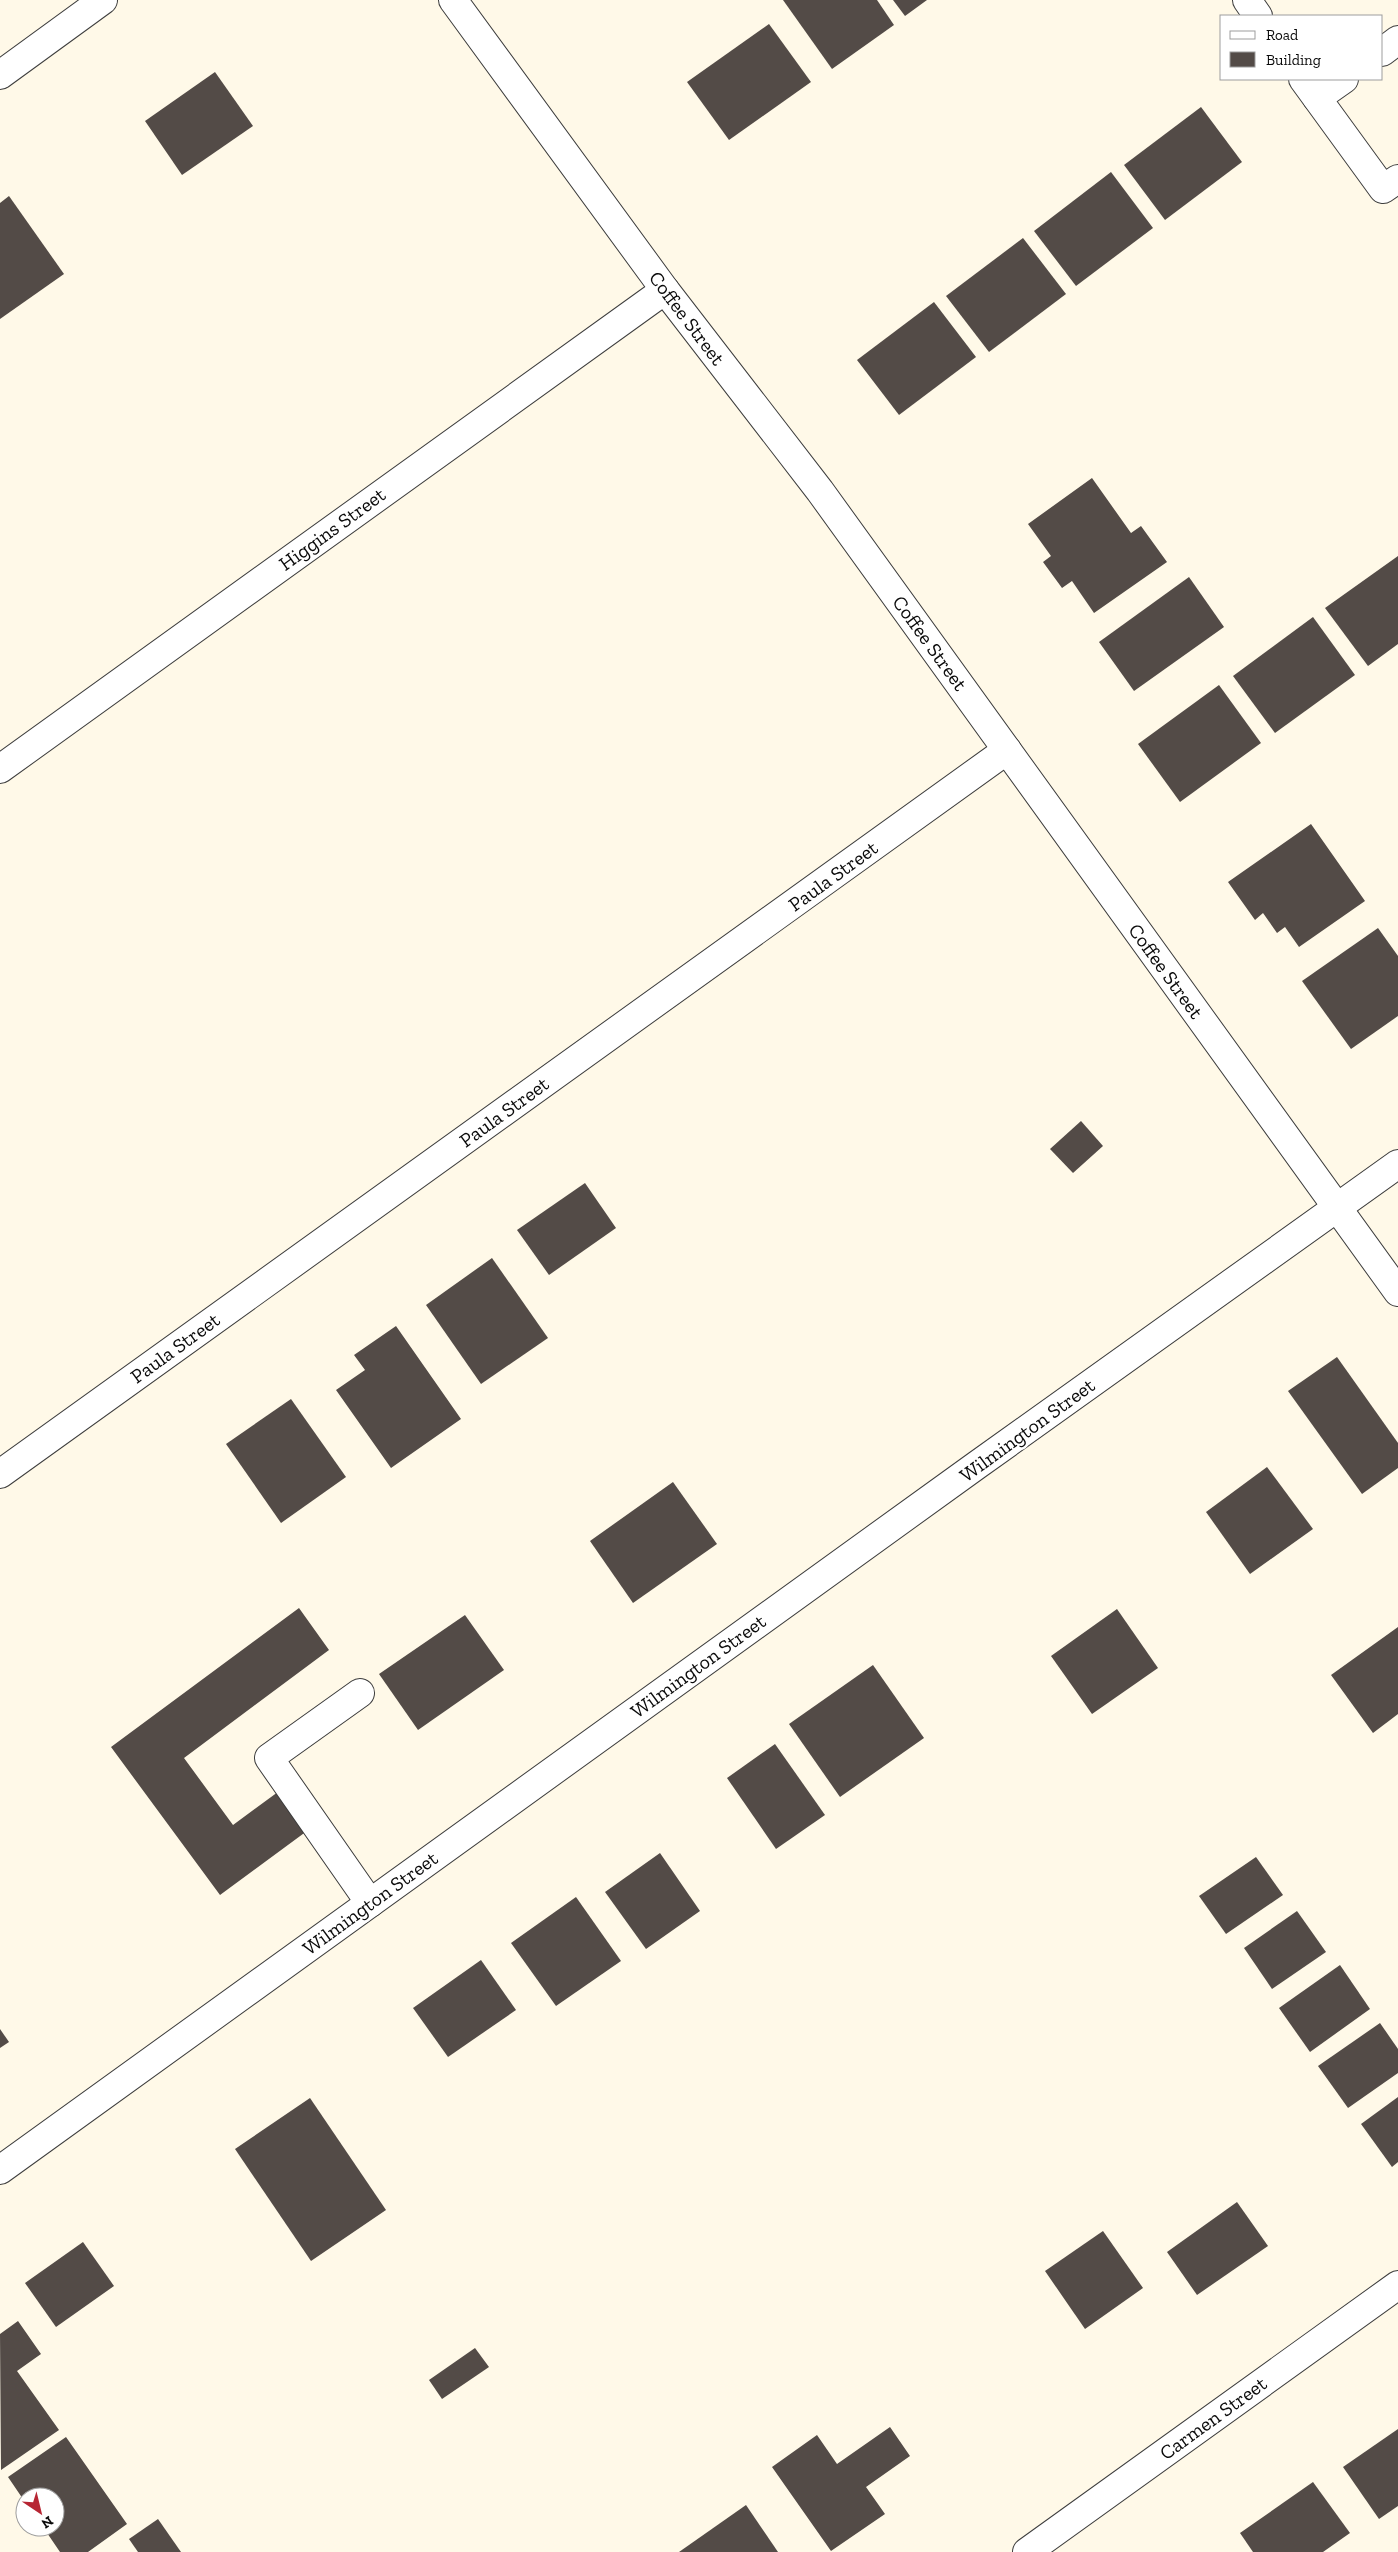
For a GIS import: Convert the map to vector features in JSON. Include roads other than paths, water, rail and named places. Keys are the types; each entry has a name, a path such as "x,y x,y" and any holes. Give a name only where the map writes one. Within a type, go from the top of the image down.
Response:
{"street":[{"path":"0,75 103,0"},
{"name":"Coffee Street","path":"452,0 665,290 820,491 1398,1292"},
{"path":"1383,51 1398,40"},
{"path":"1340,80 1310,88 1383,189 1398,179"},
{"name":"Higgins Street","path":"0,769 665,290"},
{"name":"Paula Street","path":"0,1474 1007,750"},
{"name":"Wilmington Street","path":"0,2170 1398,1164"},
{"path":"360,1693 269,1758 370,1903"},
{"name":"Carmen Street","path":"1027,2552 1398,2285"}]}
